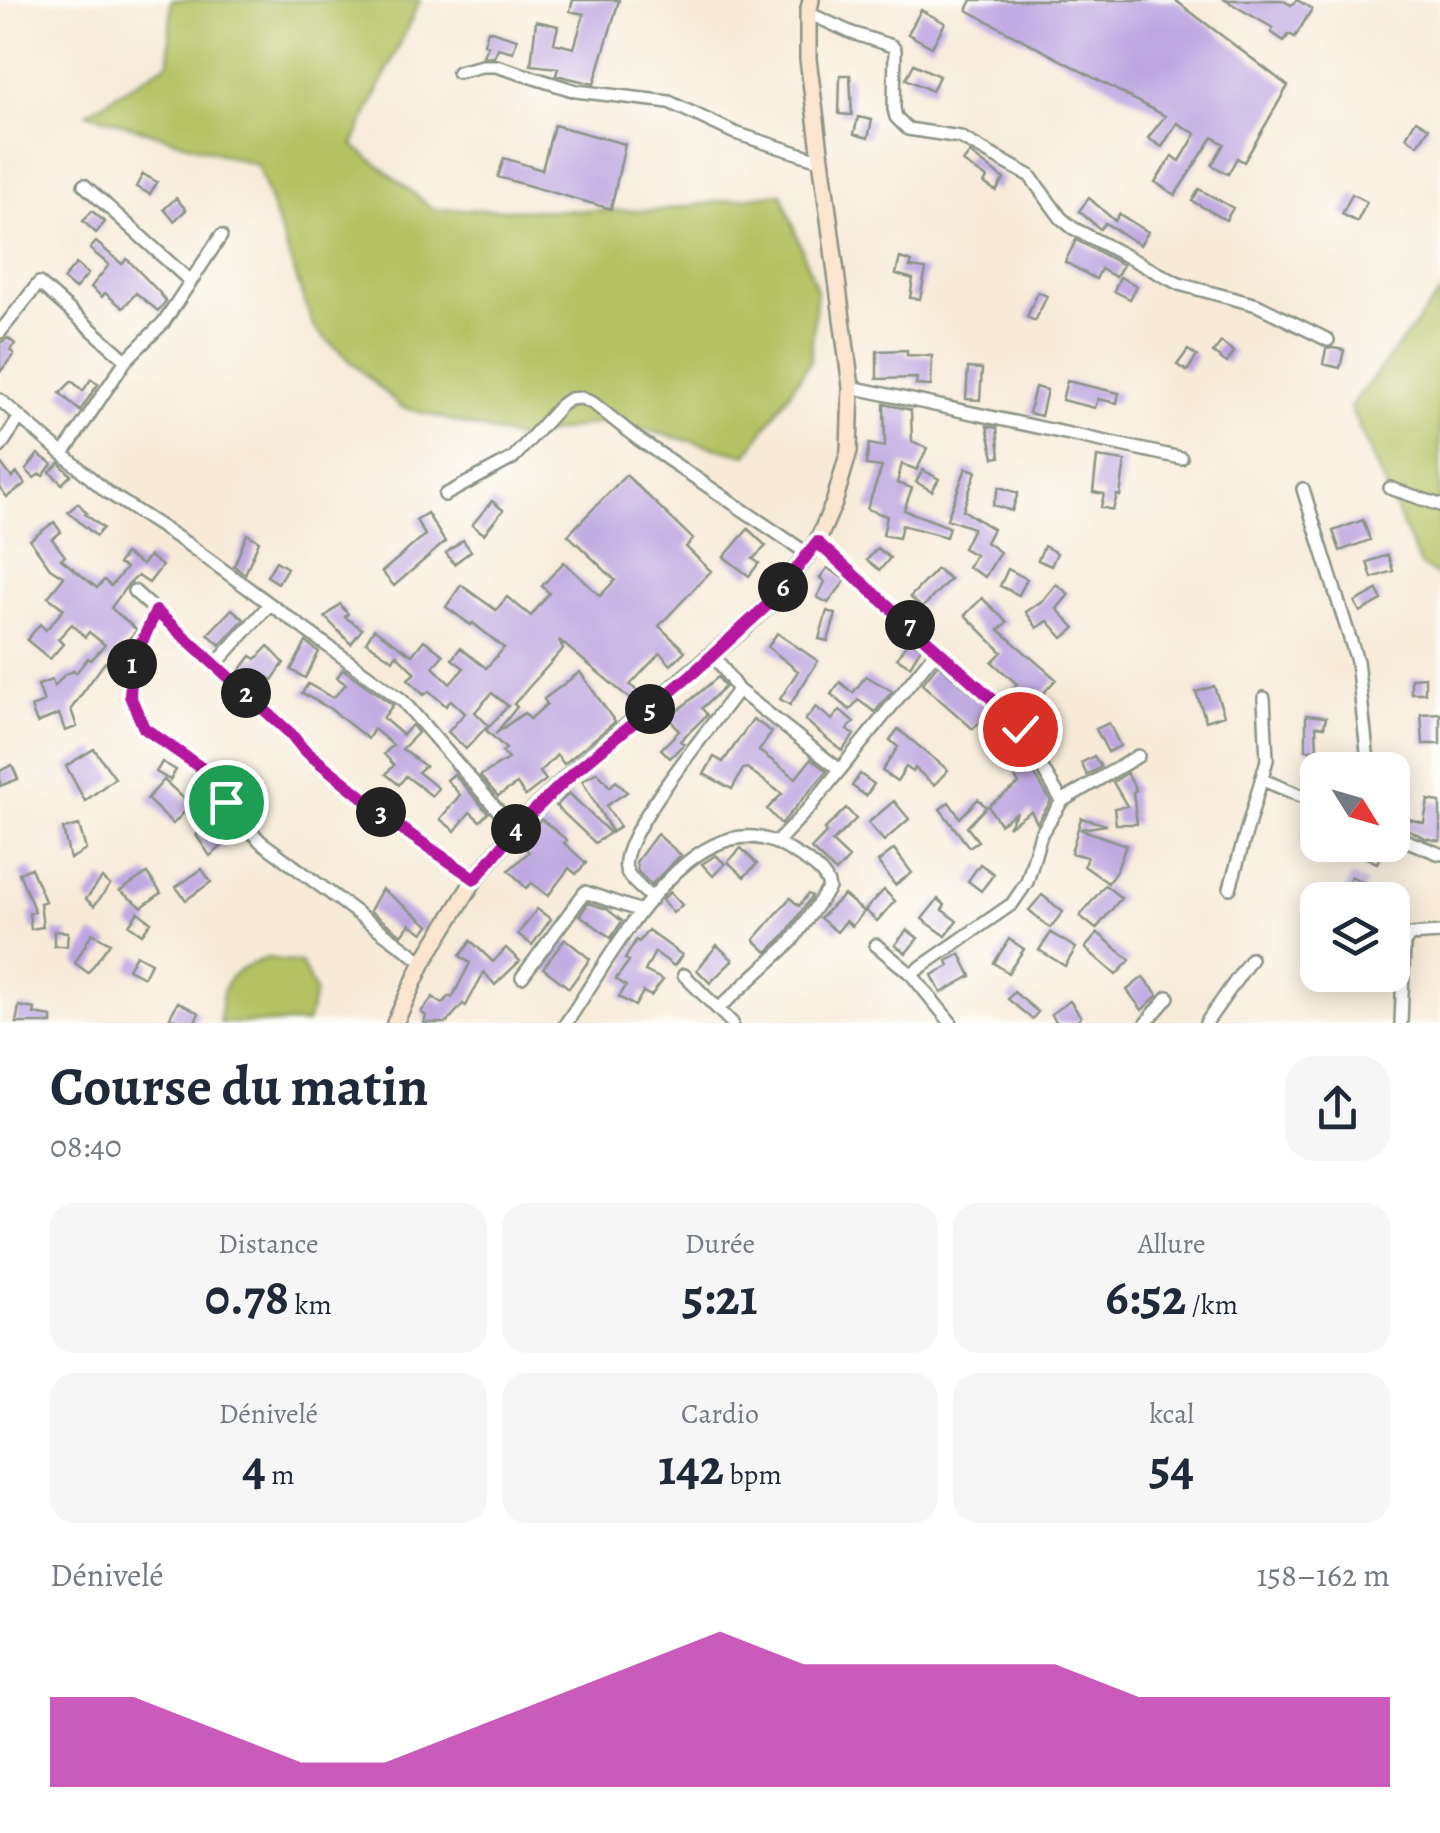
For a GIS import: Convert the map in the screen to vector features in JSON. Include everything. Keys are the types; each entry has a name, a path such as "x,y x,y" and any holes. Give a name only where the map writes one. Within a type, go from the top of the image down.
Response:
{"main road":[{"path":"394,1023 423,962 475,879 516,830 572,774 773,600 813,548 834,503 849,450 852,386 808,59 809,7"}],"street":[{"path":"809,7 852,33 892,46 894,108 896,117 908,128 960,137 1030,176 1073,228 1179,284 1257,305 1328,340"},
{"path":"458,72 496,66 576,91 670,102 735,133 822,161"},
{"path":"84,185 190,281"},
{"path":"64,454 126,360 163,323 220,236"},
{"path":"0,332 39,283 126,360"},
{"path":"852,386 1180,458"},
{"path":"445,494 514,458 560,405 580,398 593,403 638,439 813,548 937,650 1011,716 1062,801"},
{"path":"0,400 107,492 186,543 402,700 516,830"},
{"path":"0,447 20,417"},
{"path":"1390,488 1440,505"},
{"path":"1304,489 1357,661 1368,752"},
{"path":"134,591 303,749 402,829 475,879"},
{"path":"215,665 269,606"},
{"path":"156,611 132,664 130,696 144,728 210,774 226,802 260,841 423,962"},
{"path":"777,842 937,650"},
{"path":"714,655 738,690 840,770"},
{"path":"652,898 627,873 626,857 640,823 661,789 738,690"},
{"path":"1230,888 1267,760 1264,698"},
{"path":"912,974 1012,904 1027,882 1041,834 1062,801 1138,756"},
{"path":"1263,780 1300,795"},
{"path":"566,1023 652,898 712,844 755,835 777,842 826,878 829,888 791,942 718,1009"},
{"path":"1410,843 1440,854"},
{"path":"522,977 585,892 641,910"},
{"path":"1400,1023 1404,944 1410,935 1440,933"},
{"path":"876,945 912,974 951,1023"},
{"path":"1206,1023 1251,960"},
{"path":"684,975 732,1023"},
{"path":"1146,1023 1168,997"}],"green space":[{"path":"171,0 420,0 353,145 433,209 652,211 781,193 817,290 810,362 747,455 608,421 519,439 401,407 314,328 257,165 87,113 169,62"},
{"path":"1440,293 1440,577 1420,565 1350,407"},
{"path":"268,958 301,963 315,992 307,1023 220,1023 222,997 229,979"}],"building":[{"path":"573,0 619,0 594,84 556,75 558,68 531,65 536,21 558,26 554,43 574,48 584,14 570,11"},
{"path":"972,0 1175,0 1288,86 1244,162 1237,158 1228,174 1212,165 1224,144 1213,137 1175,195 1155,182 1172,156 1180,161 1196,134 1177,123 1162,147 1148,138 1165,116 967,10"},
{"path":"1225,0 1282,0 1291,5 1297,0 1312,9 1295,37 1289,34 1284,41 1271,32 1273,28"},
{"path":"921,10 945,23 932,47 908,34"},
{"path":"488,30 517,39 513,52 498,48 494,57 483,56"},
{"path":"914,64 939,76 932,91 906,79"},
{"path":"840,75 850,75 852,115 839,114"},
{"path":"858,117 872,120 868,138 854,134"},
{"path":"1416,120 1429,128 1418,145 1406,137"},
{"path":"554,125 625,144 611,209 498,177 504,158 542,170"},
{"path":"970,153 1004,179 996,191 984,183 987,178 963,162"},
{"path":"143,174 157,182 150,194 136,187"},
{"path":"1199,189 1233,208 1226,220 1192,201"},
{"path":"1352,194 1367,202 1357,222 1342,214"},
{"path":"176,198 186,210 174,221 164,209"},
{"path":"1089,198 1115,221 1119,214 1148,232 1140,245 1105,223 1100,229 1079,211"},
{"path":"92,211 105,222 96,233 83,221"},
{"path":"1076,240 1123,265 1116,277 1101,269 1096,279 1065,262"},
{"path":"96,242 122,264 127,259 159,292 166,301 158,311 136,293 123,308 91,287 109,265 90,249"},
{"path":"900,258 912,262 910,267 926,269 920,299 910,298 913,279 896,274"},
{"path":"76,264 88,274 75,289 63,279"},
{"path":"1120,277 1137,286 1130,299 1114,291"},
{"path":"1038,292 1047,296 1035,321 1027,317"},
{"path":"8,338 15,344 10,350 14,354 0,372 0,343"},
{"path":"1221,342 1234,352 1227,363 1213,353"},
{"path":"1326,349 1344,350 1340,368 1323,364"},
{"path":"907,350 907,355 932,356 931,386 916,385 917,378 877,379 877,351"},
{"path":"1188,350 1197,356 1187,371 1177,365"},
{"path":"968,368 982,369 980,400 966,399"},
{"path":"91,379 98,384 80,411 60,393 72,381 83,391"},
{"path":"1067,381 1119,393 1117,403 1098,399 1095,408 1062,400"},
{"path":"1035,387 1047,390 1041,416 1029,413"},
{"path":"884,404 911,410 912,441 927,448 917,470 902,464 897,483 912,488 904,510 949,527 946,537 902,525 899,538 883,535 887,516 867,509 882,467 866,465 869,444 885,447"},
{"path":"987,426 997,428 1000,457 994,458"},
{"path":"38,454 52,464 43,476 34,478 26,470"},
{"path":"1097,457 1125,461 1120,496 1117,495 1113,510 1101,507 1104,494 1093,492"},
{"path":"0,462 12,478 17,473 25,484 7,497 0,488"},
{"path":"59,463 71,475 62,484 50,472"},
{"path":"966,468 976,471 963,510 993,529 986,542 1000,552 985,577 968,567 975,555 963,548 973,528 947,519"},
{"path":"923,470 939,479 932,491 916,482"},
{"path":"626,475 693,539 686,547 711,571 659,626 685,651 671,665 660,653 630,685 645,697 636,704 559,640 563,649 514,704 517,707 495,734 524,713 530,719 547,704 544,699 580,672 615,722 564,764 557,755 540,772 546,780 525,796 517,784 498,796 480,776 508,759 502,752 506,749 486,730 508,706 492,693 475,712 488,725 466,749 448,732 465,713 451,700 446,706 429,691 424,695 408,679 415,673 396,654 393,660 366,642 374,629 412,655 424,640 443,655 433,667 450,684 464,668 452,659 460,648 486,668 504,648 446,607 461,585 496,610 507,597 531,616 549,593 542,586 564,562 600,596 615,580 568,535"},
{"path":"999,487 1018,493 1012,511 993,505"},
{"path":"492,501 503,510 484,534 472,525"},
{"path":"78,503 103,528 96,536 68,512"},
{"path":"427,513 445,542 394,586 382,572 425,535 416,520"},
{"path":"1363,520 1370,540 1340,551 1333,531"},
{"path":"54,522 61,532 52,539 65,556 61,559 97,588 104,580 111,586 126,568 118,564 125,554 142,565 149,556 162,566 149,583 138,576 128,584 111,608 137,630 105,662 71,709 77,727 65,731 59,714 37,723 31,707 44,702 38,685 52,680 54,687 65,674 76,673 105,645 89,632 85,637 72,624 58,639 63,644 50,659 27,640 40,624 46,630 64,609 48,597 64,577 50,568 30,540"},
{"path":"748,529 766,546 753,559 759,563 749,576 724,557"},
{"path":"247,534 259,541 245,574 234,566"},
{"path":"463,540 471,551 454,564 446,553"},
{"path":"1044,546 1057,553 1051,566 1038,560"},
{"path":"877,548 890,558 880,570 867,560"},
{"path":"1388,555 1393,571 1372,578 1367,562"},
{"path":"276,561 287,568 278,583 267,576"},
{"path":"827,568 846,580 828,603 817,597 825,582 820,578"},
{"path":"937,569 950,579 922,608 910,597"},
{"path":"1008,569 1027,579 1019,595 1000,586"},
{"path":"1056,584 1069,594 1057,609 1075,628 1063,638 1048,621 1037,628 1026,612"},
{"path":"1377,590 1382,600 1360,612 1355,602"},
{"path":"982,598 1007,622 999,630 1056,679 1027,712 1008,695 1017,684 992,662 1002,652 965,615"},
{"path":"340,604 348,614 345,617 362,629 351,644 325,617"},
{"path":"232,609 244,619 220,645 208,634"},
{"path":"827,611 836,614 828,641 819,639"},
{"path":"777,633 818,661 790,705 780,699 798,671 768,647"},
{"path":"910,638 921,648 910,666 897,658"},
{"path":"306,642 319,652 305,678 291,670"},
{"path":"268,646 284,663 272,680 264,675 254,687 238,673 251,656 256,659"},
{"path":"938,664 991,710 973,729 922,684"},
{"path":"343,669 393,705 383,718 403,735 412,725 418,733 402,749 425,766 418,772 438,788 432,796 406,776 399,785 386,774 394,765 384,754 393,745 374,729 368,739 329,708 302,693 308,684 333,698 346,684 337,678"},
{"path":"866,676 892,691 875,712 858,700 850,710 831,694 840,682 853,693"},
{"path":"718,677 725,687 702,708 707,715 680,741 684,744 670,758 661,749 679,731 669,718"},
{"path":"1425,677 1425,693 1411,693 1411,678"},
{"path":"1214,686 1224,715 1206,721 1196,692"},
{"path":"816,707 832,720 840,710 854,722 847,730 854,735 842,751 805,720"},
{"path":"1440,713 1440,744 1423,744 1421,714"},
{"path":"1306,715 1326,717 1324,727 1316,726 1317,750 1306,750"},
{"path":"753,719 772,732 759,751 796,778 811,759 827,771 781,824 767,809 782,794 747,768 732,789 704,774 714,757 723,762"},
{"path":"1109,723 1120,746 1108,752 1096,729"},
{"path":"898,729 948,770 934,785 915,768 913,772 906,767 897,781 882,771 898,747 890,740"},
{"path":"1012,738 1051,801 1037,823 1031,811 1008,827 1017,812 1000,824 988,806 1019,784 1014,775 1017,772 997,752"},
{"path":"94,749 115,778 85,801 66,766"},
{"path":"1094,756 1101,767 1087,775 1081,763"},
{"path":"162,762 176,770 170,780 156,772"},
{"path":"12,765 18,779 0,786 0,771"},
{"path":"597,772 610,787 616,781 627,792 606,806 620,827 612,832 582,781"},
{"path":"1127,773 1136,790 1133,792 1137,824 1116,824 1114,808 1127,806 1113,782"},
{"path":"454,774 488,813 480,821 470,812 455,831 440,819 460,795 447,780"},
{"path":"860,774 874,784 866,796 852,786"},
{"path":"164,780 191,805 173,824 147,799"},
{"path":"569,793 610,833 595,843 556,806"},
{"path":"978,799 986,807 967,827 978,841 969,847 940,809 949,802 960,818"},
{"path":"1428,800 1440,802 1440,841 1410,830 1410,819 1424,823"},
{"path":"894,801 909,819 884,841 868,823"},
{"path":"846,808 856,819 832,842 849,858 836,872 811,849"},
{"path":"1081,818 1107,825 1080,829 1126,845 1108,883 1084,866 1087,857 1071,853"},
{"path":"541,819 567,840 564,843 586,863 576,874 569,868 548,896 532,883 526,888 509,870 529,852 520,842"},
{"path":"214,820 230,840 210,856 196,835"},
{"path":"79,825 86,850 70,859 63,829"},
{"path":"657,834 681,855 651,885 638,872 636,862"},
{"path":"741,848 757,864 744,877 728,862"},
{"path":"894,849 912,873 895,885 878,862"},
{"path":"716,855 725,864 713,876 702,864"},
{"path":"980,864 994,874 981,891 968,881"},
{"path":"31,868 45,901 40,903 43,927 31,929 29,913 35,912 19,873"},
{"path":"202,869 211,882 186,900 176,887"},
{"path":"147,873 161,893 142,907 120,891"},
{"path":"102,878 110,885 94,906 86,899"},
{"path":"1105,885 1121,898 1096,929 1080,916"},
{"path":"382,889 429,925 423,933 410,924 402,935 370,911"},
{"path":"884,890 895,901 877,921 865,910"},
{"path":"670,892 682,905 673,913 662,900"},
{"path":"808,894 812,896 784,936 767,952 754,940 790,898 799,906"},
{"path":"844,895 864,912 852,926 846,921 837,932 820,918"},
{"path":"1042,895 1063,912 1050,928 1029,910"},
{"path":"938,899 945,905 942,910 957,921 946,936 922,919"},
{"path":"588,903 607,909 622,921 611,938 580,915"},
{"path":"537,909 551,919 532,945 518,934"},
{"path":"138,912 151,922 142,934 129,925"},
{"path":"648,930 682,955 674,966 655,952 645,971 663,980 651,996 643,992 635,1006 619,997 626,986 616,979 629,961 625,959 636,940 639,942"},
{"path":"907,930 918,938 906,953 895,945"},
{"path":"54,931 68,932 67,946 54,946"},
{"path":"92,933 110,943 88,973 75,963"},
{"path":"1051,933 1076,948 1065,966 1039,950"},
{"path":"1098,933 1130,960 1116,975 1085,948"},
{"path":"565,939 590,959 569,988 543,968"},
{"path":"1009,939 1024,949 1008,973 994,963"},
{"path":"471,941 493,962 506,948 520,961 495,985 484,972 466,1006 463,1004 446,1023 424,1023 426,1016 421,1012 433,997 442,1004 449,996 452,998 470,963 460,956"},
{"path":"717,945 733,960 710,983 697,970"},
{"path":"960,954 971,976 941,993 932,975"},
{"path":"136,955 151,963 144,977 128,969"},
{"path":"1143,977 1158,995 1142,1010 1127,990"},
{"path":"1014,992 1038,1012 1032,1019 1008,999"},
{"path":"1070,1001 1081,1017 1076,1023 1057,1023 1051,1014"},
{"path":"178,1002 199,1013 194,1023 181,1023 170,1017"},
{"path":"19,1006 52,1017 52,1023 16,1023"}],"route":[{"path":"226,802 210,774 144,728 130,696 132,664 156,611 303,749 402,829 475,879 521,823 572,774 773,600 817,542 1011,716 1020,729"}]}
